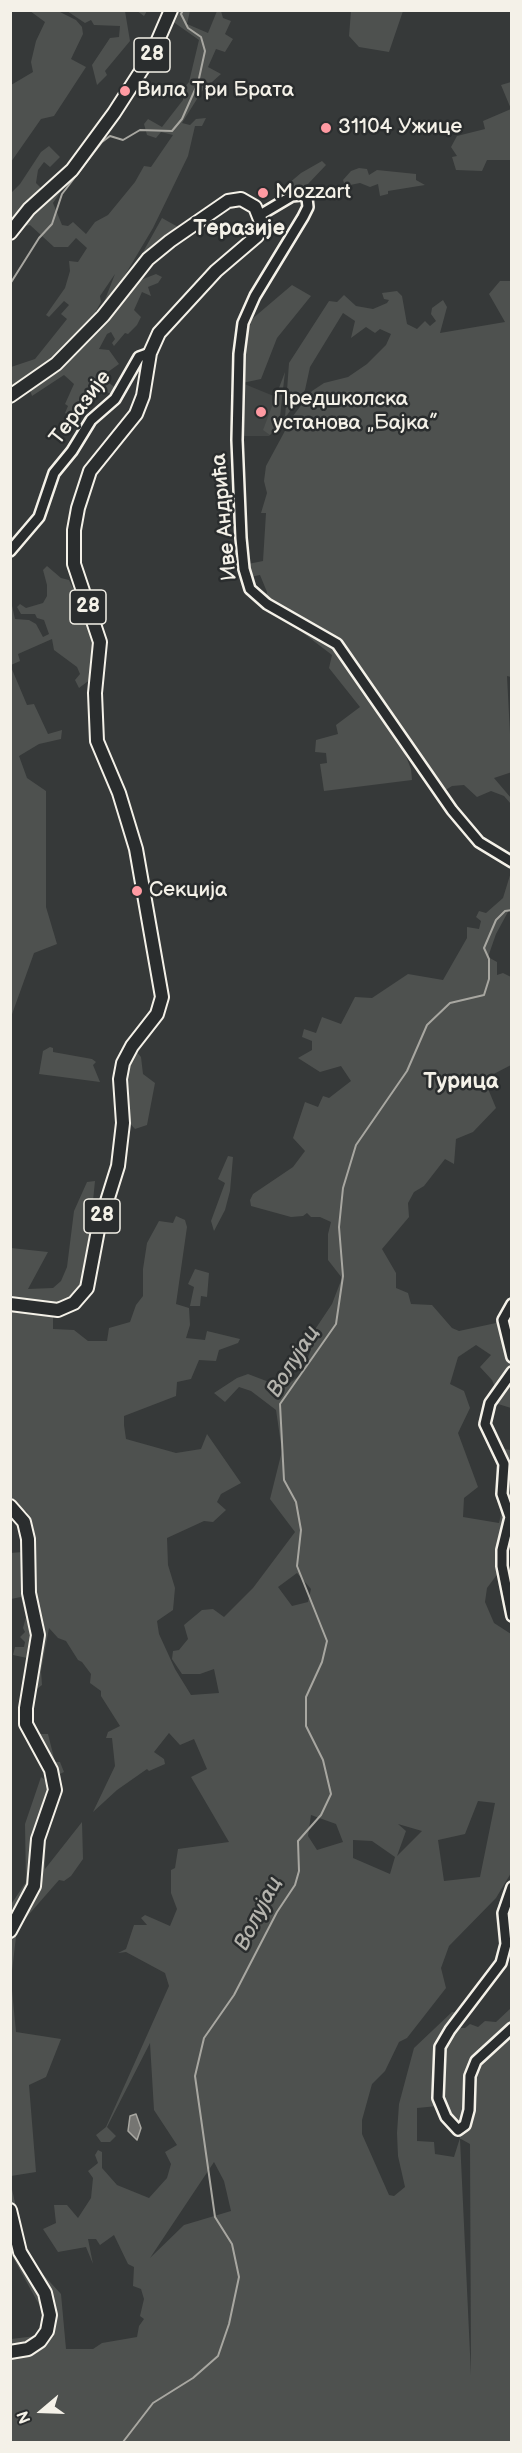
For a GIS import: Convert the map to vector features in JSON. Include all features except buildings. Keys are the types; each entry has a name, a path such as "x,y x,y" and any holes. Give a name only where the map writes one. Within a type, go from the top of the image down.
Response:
{"main road":[{"name":"28","path":"10,233 29,209 72,170 110,118 152,54 171,10"},
{"path":"10,396 56,364 103,316 156,252 212,210 228,201 241,199 255,207 260,215"},
{"name":"28","path":"10,1304 58,1310 74,1303 87,1288 98,1230 118,1167 123,1123 122,1067 128,1053 157,1014 162,998 136,849 119,793 97,741 95,693 100,638 81,590 73,548 75,522 85,480 99,457 136,414 143,396 150,353 162,329 216,271 257,236 261,224 260,215"},
{"path":"10,1506 24,1522 28,1539 29,1593 38,1635 26,1708 26,1724 51,1770 55,1790 38,1839 34,1886 10,1931"},
{"path":"10,2210 20,2253 45,2293 50,2310 49,2325 40,2341 28,2349 10,2352"}],"street":[{"name":"Иве Андрића","path":"260,215 292,196 301,195 307,198 308,207 303,217 255,296 243,324 239,354 237,440 241,538 244,569 250,589 267,604 337,644 452,810 479,842 512,862"},
{"name":"Теразије","path":"10,551 39,518 54,473 91,420 115,399 139,357 150,353"},
{"path":"512,1304 503,1320 512,1357"},
{"path":"512,1372 489,1403 485,1424 504,1464 502,1494 510,1517 502,1550 502,1566 512,1616"},
{"path":"512,1887 503,1913 506,1944 501,1963 450,2030 440,2047 438,2098 446,2117 458,2130 465,2125 469,2110 470,2076 476,2061 512,2028"}],"shaded area":[{"path":"30,11 58,11 76,20 82,27 83,34 71,59 86,67 54,116 41,119 11,162 11,85 33,72 31,62 36,41 45,22"},
{"path":"67,11 125,11 130,41 105,71 107,75 97,85 92,65 110,38 119,37 120,26 94,25 91,20 85,23"},
{"path":"137,11 147,11 144,16"},
{"path":"177,11 190,11 187,24 208,33 217,11 221,11 223,18 231,21 225,34 233,39 225,52 216,49 208,67 221,74 202,91 182,123 190,125 196,119 206,118 202,126 195,126 188,156 153,228 122,280 117,293 99,315 115,274 100,296 101,302 90,322 43,370 11,391 11,367 35,359 67,319 61,314 69,305 64,301 49,317 46,315 65,288 70,271 69,261 78,262 87,248 76,238 68,247 54,247 30,225 19,227 72,175 53,203 62,225 68,226 73,222 86,234 95,222 108,215 135,182 144,166 151,167 173,135 161,132 156,138 147,135 144,124 148,119 162,127 183,100 183,89 189,82 199,40 172,21"},
{"path":"351,11 403,11 389,52 359,47 349,36"},
{"path":"511,82 511,109 501,85"},
{"path":"511,109 511,160 487,160 482,171 456,170 452,157 457,156 451,147 457,136 485,129 483,121"},
{"path":"49,146 60,157 50,167 44,162 38,170 36,183 40,187 40,193 11,224 11,193 20,184 41,152"},
{"path":"322,161 326,165 308,184 295,191 291,189 277,197 275,195 301,173"},
{"path":"359,168 367,169 369,175 377,170 416,174 416,180 425,185 388,191 388,194 380,196 378,184 370,187 360,183 345,186 343,180 351,171"},
{"path":"162,218 178,227 153,247 133,270"},
{"path":"156,274 162,277 158,283 148,287 151,296 142,292 134,310 141,317 137,325 128,334 125,333 114,346 112,343 115,339 111,332 107,334 99,349 109,350 119,364 101,377 117,389 113,395 98,388 95,393 85,395 75,414 70,416 65,413 68,406 65,404 74,384 64,375 32,396 30,390 61,367 138,281"},
{"path":"500,281 511,281 511,677 507,676 512,772 494,778 511,798 511,804 504,796 491,791 477,797 464,785 452,786 444,791 419,753 400,741 411,769 412,780 324,791 320,764 327,763 326,753 315,752 316,740 338,734 336,725 360,707 329,668 332,655 294,626 299,616 266,597 267,592 260,575 250,577 248,564 263,561 266,513 261,513 267,493 264,481 266,466 293,416 312,391 324,383 348,377 367,364 386,345 391,334 380,329 375,333 366,327 351,338 355,321 343,313 310,367 305,390 285,418 289,363 329,301 337,302 344,295 356,306 373,309 389,300 384,299 382,293 397,291 402,296 407,324 417,329 425,321 430,326 436,321 431,314 432,308 443,300 447,307 440,333 505,322 489,294"},
{"path":"292,285 311,296 277,338 261,379 242,383 241,355 252,319"},
{"path":"285,372 279,424 270,435 263,430"},
{"name":"Предшколска установа „Бајка”","path":"242,383 281,399 280,425 269,436 243,436"},
{"path":"47,566 61,578 69,580 96,637 91,679 79,688 75,680 80,674 77,667 54,650 52,639 18,654 20,661 11,665 10,597 15,619 29,620 36,624 43,637 49,634 44,620 37,618 35,614 21,614 17,607 20,604 26,608 43,603 47,596 47,585 43,570"},
{"path":"11,667 27,705 34,704 48,734 62,730 61,739 39,744 19,756 27,778 46,791 46,907 57,944 34,953 11,1017"},
{"path":"511,872 511,911 509,910 496,934 488,957 497,962 497,975 503,973 511,977 511,1065 484,1079 496,1108 473,1132 456,1139 454,1164 445,1159 424,1186 414,1192 408,1203 409,1217 382,1249 396,1273 396,1288 408,1293 411,1304 432,1305 452,1328 459,1331 496,1323 511,1299 511,1408 495,1403 504,1394 496,1389 492,1380 480,1367 491,1355 476,1345 458,1357 450,1384 464,1391 470,1408 458,1433 478,1487 464,1498 463,1517 499,1523 511,1472 511,1529 499,1572 487,1588 485,1602 494,1623 511,1634 511,1873 496,1898 449,1946 441,1968 446,1988 407,2038 399,2042 385,2071 372,2084 362,2120 362,2134 389,2195 394,2196 405,2187 398,2156 397,2133 399,2104 414,2048 452,2012 459,2013 435,2047 437,2054 455,2028 465,2028 470,2024 478,2027 485,2021 496,2022 511,2008 511,2442 11,2442 11,2339 36,2336 44,2323 41,2308 11,2254 10,2180 27,2257 61,2294 66,2349 93,2349 102,2343 137,2337 139,2326 144,2319 140,2316 144,2299 141,2289 133,2286 134,2267 128,2264 114,2235 100,2245 96,2239 88,2239 93,2264 86,2247 58,2252 43,2229 56,2223 54,2205 67,2205 78,2218 91,2198 93,2178 88,2171 98,2163 95,2155 98,2150 102,2152 102,2168 117,2185 149,2198 167,2178 171,2164 165,2152 177,2145 154,2110 150,2043 107,2127 116,2136 110,2142 101,2142 96,2135 106,2127 169,1986 165,1973 126,1952 118,1953 126,1949 134,1925 147,1925 141,1918 145,1915 170,1926 177,1909 171,1893 171,1870 175,1868 178,1849 229,1842 191,1777 207,1769 194,1739 180,1745 169,1733 154,1752 164,1759 165,1764 149,1771 147,1769 117,1790 93,1812 115,1766 112,1738 106,1738 108,1732 120,1726 101,1696 101,1691 90,1683 91,1674 78,1660 66,1641 58,1638 49,1628 41,1671 42,1685 33,1692 43,1634 34,1593 33,1541 27,1512 11,1502 11,1248 48,1252 28,1289 53,1288 61,1281 67,1267 74,1211 87,1182 95,1181 86,1271 81,1285 72,1296 61,1303 53,1304 53,1329 74,1330 88,1341 107,1341 109,1328 130,1322 136,1305 143,1296 143,1269 147,1243 159,1221 173,1223 176,1216 185,1220 187,1227 176,1304 189,1308 190,1325 186,1338 205,1340 207,1331 240,1339 238,1343 219,1350 216,1361 199,1360 191,1379 177,1382 176,1396 124,1416 124,1425 126,1439 176,1453 201,1449 207,1434 241,1483 221,1494 217,1502 226,1510 213,1522 204,1521 167,1538 168,1565 175,1588 173,1610 157,1621 159,1634 175,1669 191,1695 219,1693 214,1669 200,1674 182,1674 172,1659 173,1651 179,1650 188,1639 184,1625 202,1610 213,1609 224,1617 253,1588 295,1532 270,1499 282,1451 276,1410 251,1391 239,1387 225,1402 214,1393 237,1378 248,1374 269,1382 277,1392 302,1374 312,1346 310,1337 332,1304 342,1278 328,1260 328,1234 331,1222 320,1217 311,1217 307,1213 303,1216 291,1217 251,1206 250,1200 253,1194 293,1167 305,1151 293,1138 305,1102 318,1107 323,1096 329,1098 351,1081 341,1066 320,1072 298,1058 312,1050 312,1041 302,1037 304,1029 316,1033 322,1017 341,1024 355,997 372,998 408,974 443,980 467,938 467,927 479,929 481,921 476,917 479,911 486,913 503,898","holes":["297,1573 311,1589 308,1602 292,1606 278,1587","478,1801 495,1803 480,1877 444,1881 438,1840 465,1834","311,1815 336,1824 343,1842 317,1850 308,1836","398,1824 422,1831 397,1856 406,1831","353,1840 372,1841 395,1857 390,1874 353,1858","438,2106 460,2138 454,2157 435,2154 434,2142 417,2141 417,2108","460,2139 470,2144 471,2375","214,2162 224,2181 231,2211 184,2225 150,2258"]},
{"path":"50,1047 53,1048 53,1052 92,1059 96,1062 93,1065 100,1082 39,1074 43,1051"},
{"path":"134,1049 141,1057 143,1074 155,1083 147,1125 135,1129 126,1119 128,1069"},
{"path":"228,1156 233,1157 230,1191 225,1210 214,1231 211,1221 225,1183 218,1179"},
{"path":"195,1269 209,1273 207,1297 201,1296 200,1306 190,1306 194,1287 188,1284"},
{"path":"503,1449 511,1450 511,1472"},
{"path":"23,1552 35,1624 32,1659 13,1655 15,1647 24,1647 25,1642 20,1637 25,1632 23,1628 26,1617 21,1597 11,1599 10,1553"},
{"path":"29,1708 39,1734 48,1734 55,1762 60,1762 64,1772 60,1774 30,1723"},
{"path":"41,1777 48,1782 47,1798 31,1835 32,1871 41,1853 46,1828 45,1869 82,1822 83,1859 71,1876 64,1881 59,1880 17,1928 11,1980 16,2032 61,2039 46,2077 29,2085 36,2172 11,2176 10,1906 26,1882 25,1824"},
{"path":"136,2114 141,2128 137,2140 128,2131 130,2116"}],"waterway":[{"path":"10,284 39,238 52,224 62,194 102,142 110,136 123,140 140,130 172,131 182,119 198,83 205,51 201,37 188,28 181,14 183,10"},
{"name":"Волујац","path":"123,2442 153,2403 193,2378 218,2356 229,2324 239,2277 232,2244 215,2217 195,2076 204,2038 234,1995 277,1912 295,1885 299,1871 298,1841 321,1815 331,1794 323,1760 306,1726 306,1697 322,1662 327,1641 297,1566 301,1530 296,1502 284,1480 280,1404 336,1324 343,1276 339,1227 343,1188 356,1145 407,1071 427,1025 450,1003 484,995 489,979 489,959 484,948 496,920 505,911 512,910"}],"place":[{"name":"Вила Три Брата","path":"125,91"},
{"name":"31104 Ужице","path":"326,128"},
{"name":"Mozzart","path":"263,193"},
{"name":"Предшколска установа „Бајка”","path":"261,412"},
{"name":"Секција","path":"137,891"}],"district":[{"name":"Теразије","path":"239,229"},
{"name":"Турица","path":"461,1082"}]}
